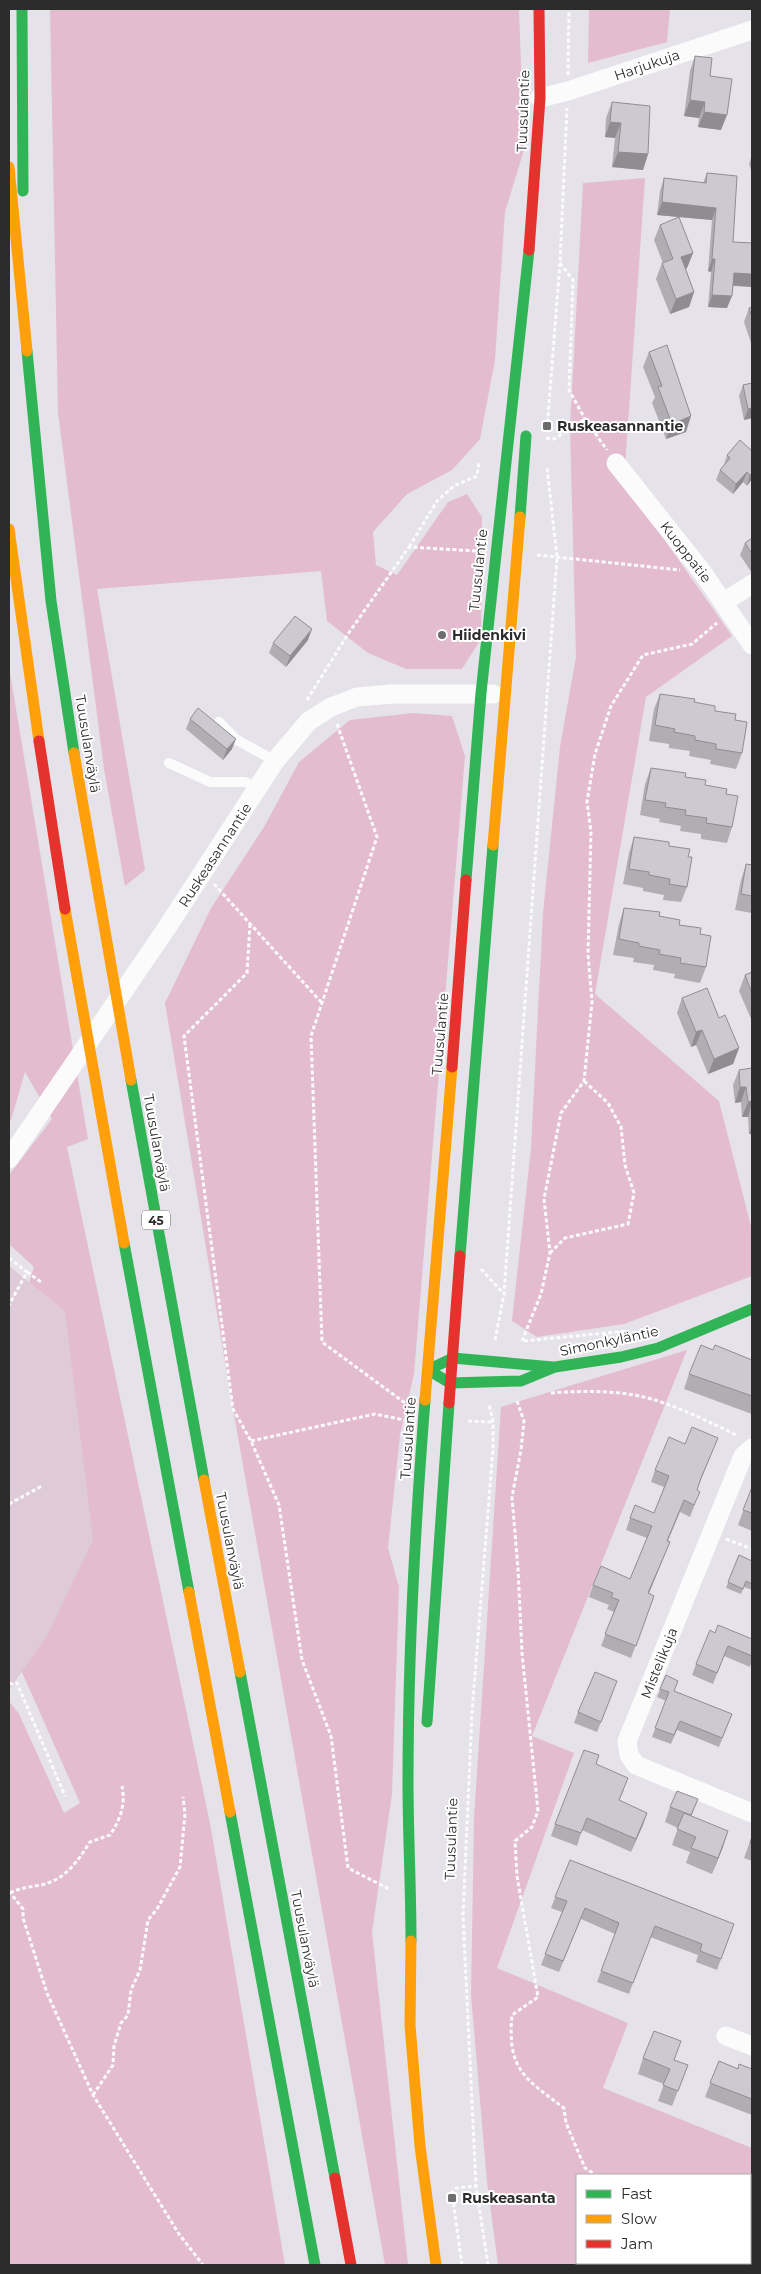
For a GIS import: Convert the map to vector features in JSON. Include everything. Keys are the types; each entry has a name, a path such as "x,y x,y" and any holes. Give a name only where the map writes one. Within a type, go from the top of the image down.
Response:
{"main road":[{"path":"22,9 22,325"},
{"name":"Tuusulantie","path":"535,301 534,214 540,98 539,9"},
{"name":"Tuusulanväylä","path":"9,167 22,325 51,601 84,818 164,1265 351,2265"},
{"name":"Tuusulantie","path":"436,2265 420,2146 410,2026 411,1858 408,1783 412,1605 424,1418 481,693 521,310 534,214"},
{"path":"426,1733 450,1383 527,426"},
{"path":"9,529 50,824 125,1252 315,2265"},
{"name":"Simonkyläntie","path":"450,1383 521,1381 555,1367 621,1357 658,1348 752,1309"},
{"name":"Simonkyläntie","path":"428,1369 453,1358 555,1367"},
{"path":"428,1369 450,1383"},
{"name":"Tuusulantie","path":"411,1858 420,1802"}],"street":[{"name":"Harjukuja","path":"540,98 568,92 752,30"},
{"name":"Kuoppatie","path":"616,463 703,573 752,645"},
{"path":"727,607 752,584"},
{"name":"Ruskeasannantie","path":"9,1159 166,929 275,761 309,721 331,707 357,697 392,694 505,694"},
{"name":"Mistelikuja","path":"748,1443 627,1741 629,1755 636,1765 752,1813"},
{"path":"726,2036 752,2046"}],"lane":[{"path":"219,722 237,740 275,761"},
{"path":"169,763 210,782 245,782 258,788"}],"path":[{"path":"546,447 560,263 568,92 569,9"},
{"path":"560,263 572,280 570,390 585,419 616,463"},
{"path":"546,438 554,439 585,419"},
{"path":"409,547 437,501 454,486 477,476 479,461"},
{"path":"487,1360 488,1347 496,1339 504,1294 556,557 547,465"},
{"path":"534,555 703,573"},
{"path":"522,1341 541,1294 550,1253 544,1198 561,1114 584,1081 592,1002 588,954 591,832 587,802 595,754 611,706 642,655 692,644 727,607"},
{"path":"331,707 377,837 311,1036 322,1342 424,1418"},
{"path":"203,873 322,1003"},
{"path":"250,924 247,974 184,1036 233,1409 251,1441 278,1505 302,1660 330,1736 348,1868 391,1890"},
{"path":"550,1253 565,1238 628,1224 634,1193 625,1165 621,1127 608,1104 584,1081"},
{"path":"9,1258 41,1282"},
{"path":"480,1262 482,1270 504,1294"},
{"path":"9,1305 27,1272"},
{"path":"514,1341 632,1331"},
{"path":"496,1339 501,1340"},
{"path":"548,1394 582,1391 640,1396 700,1418 748,1443"},
{"path":"524,1396 516,1397 524,1421 522,1450 512,1497 522,1653 538,1811 532,1827 515,1841 517,1876 538,1997 512,2015 510,2040 519,2070 564,2108 566,2123 586,2174"},
{"name":"Tuusulantie","path":"488,2265 476,2186 463,1916 472,1712 493,1449 492,1422 488,1400 497,1399"},
{"path":"251,1441 375,1414 409,1421 424,1418"},
{"path":"9,1504 42,1486"},
{"path":"712,1533 752,1550"},
{"path":"9,1684 17,1683 65,1796"},
{"path":"122,1786 125,1800 110,1835 90,1842 82,1857 64,1875 46,1884 35,1884 10,1892 23,1910 22,1918 47,1993 93,2095 179,2234 203,2265"},
{"path":"93,2095 113,2065 114,2046 121,2023 128,2015 131,1990 140,1970 148,1920 157,1909 180,1867 186,1814 183,1797"},
{"path":"585,2168 594,2174"},
{"path":"462,2265 452,2192 456,2188 476,2186"}],"shaded area":[{"path":"50,9 519,9 524,150 505,212 495,360 480,439 452,470 407,494 373,532 376,565 397,575 448,502 467,494 482,517 481,639 462,669 406,669 368,653 327,621 321,571 97,589 145,870 125,886 104,769 58,413"},
{"path":"589,9 670,9 667,42 588,63"},
{"path":"645,178 624,482 732,636 646,697 595,994 719,1101 752,1230 752,1276 624,1324 537,1337 512,1321 531,1148 543,913 560,747 576,657 570,427 583,183"},
{"path":"9,667 88,1139 67,1147 210,1823 285,2265 9,2265 9,1701 19,1714 64,1813 80,1803 9,1643 20,1311 34,1267 9,1244 9,1175 52,1119 25,1072 11,1120 9,1121"},
{"path":"413,713 452,716 465,756 414,1374 400,1436 388,1548 399,1587 392,1794 372,1932 408,2265 385,2265 233,1409 165,1003 211,908 264,827 299,762 350,720"},
{"path":"9,1266 65,1311 93,1540 47,1636 9,1690"},
{"path":"687,1350 532,1736 574,1753 497,1968 628,2023 603,2088 752,2148 752,2265 498,2265 487,2182 471,1995 474,1818 501,1407"}],"building":[{"path":"695,56 712,58 710,76 732,79 727,115 704,112 705,102 690,100"},
{"path":"612,102 650,106 648,154 618,152 621,123 610,122"},
{"path":"707,173 737,176 733,242 752,243 752,274 734,273 732,296 712,295 715,259 712,259 716,208 662,202 664,178 706,183"},
{"path":"679,217 693,253 681,257 694,292 676,299 662,263 673,259 660,225"},
{"path":"667,345 691,416 672,424 658,387 662,386 649,352"},
{"path":"752,383 752,408 748,409 743,385"},
{"path":"740,440 751,450 752,448 752,473 750,475 747,472 736,484 720,470 730,458 727,455"},
{"path":"752,538 752,554 745,543"},
{"path":"295,616 312,629 290,656 273,643"},
{"path":"660,694 695,699 694,702 715,706 715,711 736,714 735,720 747,722 742,753 716,749 716,744 695,740 695,736 674,732 675,729 655,725"},
{"path":"198,708 236,739 227,749 190,719"},
{"path":"651,768 686,773 685,777 706,780 705,785 727,789 726,794 738,796 732,827 706,823 707,818 685,815 686,810 665,807 666,803 645,800"},
{"path":"634,837 669,842 669,846 690,849 688,857 692,857 687,887 669,884 670,879 649,875 649,872 629,869"},
{"path":"746,864 752,865 752,896 741,894"},
{"path":"624,908 660,912 659,916 680,920 679,925 701,928 700,934 711,936 706,967 680,963 681,958 659,954 660,950 639,946 639,943 619,939"},
{"path":"752,972 752,993 745,975"},
{"path":"707,988 719,1018 725,1015 739,1048 714,1059 702,1030 696,1032 682,998"},
{"path":"752,1068 752,1101 748,1102 746,1087 740,1087 739,1070"},
{"path":"701,1345 713,1350 715,1345 752,1360 752,1396 689,1374"},
{"path":"692,1427 718,1438 701,1478 697,1490 700,1492 694,1505 684,1500 667,1541 670,1542 648,1593 654,1596 636,1646 605,1634 619,1600 611,1597 613,1593 593,1585 601,1566 630,1579 652,1526 630,1518 635,1505 654,1513 669,1476 655,1470 669,1437 685,1444"},
{"path":"752,1487 752,1513 743,1510"},
{"path":"739,1555 752,1561 752,1584 746,1581 743,1589 728,1582"},
{"path":"718,1625 752,1639 752,1656 728,1646 717,1673 696,1664 710,1630 715,1633"},
{"path":"595,1672 617,1681 601,1722 578,1712"},
{"path":"666,1675 678,1681 674,1691 732,1714 722,1738 680,1721 674,1735 655,1728 669,1692 660,1689"},
{"path":"584,1750 599,1755 596,1764 628,1778 619,1800 647,1813 636,1839 587,1818 581,1833 555,1824"},
{"path":"677,1791 698,1799 691,1815 670,1807"},
{"path":"684,1813 728,1831 718,1858 691,1848 696,1837 677,1829"},
{"path":"570,1860 734,1924 721,1959 700,1951 702,1944 655,1926 633,1983 601,1971 619,1923 585,1908 563,1961 545,1954 567,1901 555,1897"},
{"path":"654,2031 681,2041 674,2060 688,2065 678,2091 663,2085 670,2069 643,2058"},
{"path":"719,2061 738,2069 739,2064 752,2069 752,2099 710,2083"}],"traffic: fast":[{"path":"22,9 23,191"},
{"path":"466,880 481,693 529,250"},
{"path":"27,351 51,601 74,753"},
{"path":"520,517 526,436"},
{"path":"460,1256 493,845"},
{"path":"131,1080 204,1480"},
{"path":"124,1243 189,1592"},
{"path":"435,1374 450,1383 521,1381 555,1367 621,1357 658,1348 752,1309"},
{"path":"436,1366 453,1358 553,1367"},
{"path":"411,1941 408,1802 409,1687 415,1543 425,1400"},
{"path":"427,1722 449,1403"},
{"path":"240,1672 335,2178"},
{"path":"230,1812 315,2265"}],"traffic: slow":[{"path":"9,167 27,351"},
{"path":"493,845 520,517"},
{"path":"9,529 39,741"},
{"path":"74,753 131,1080"},
{"path":"65,909 124,1243"},
{"path":"425,1400 452,1067"},
{"path":"204,1480 240,1672"},
{"path":"189,1592 230,1812"},
{"path":"411,1941 410,2025 420,2146 436,2265"}],"traffic: jam":[{"path":"529,250 540,98 539,9"},
{"path":"39,741 65,909"},
{"path":"452,1067 466,880"},
{"path":"449,1403 460,1256"},
{"path":"335,2178 351,2265"}],"place":[{"name":"Ruskeasannantie","path":"547,426"},
{"name":"Hiidenkivi","path":"442,635"},
{"name":"Ruskeasanta","path":"452,2198"}]}
